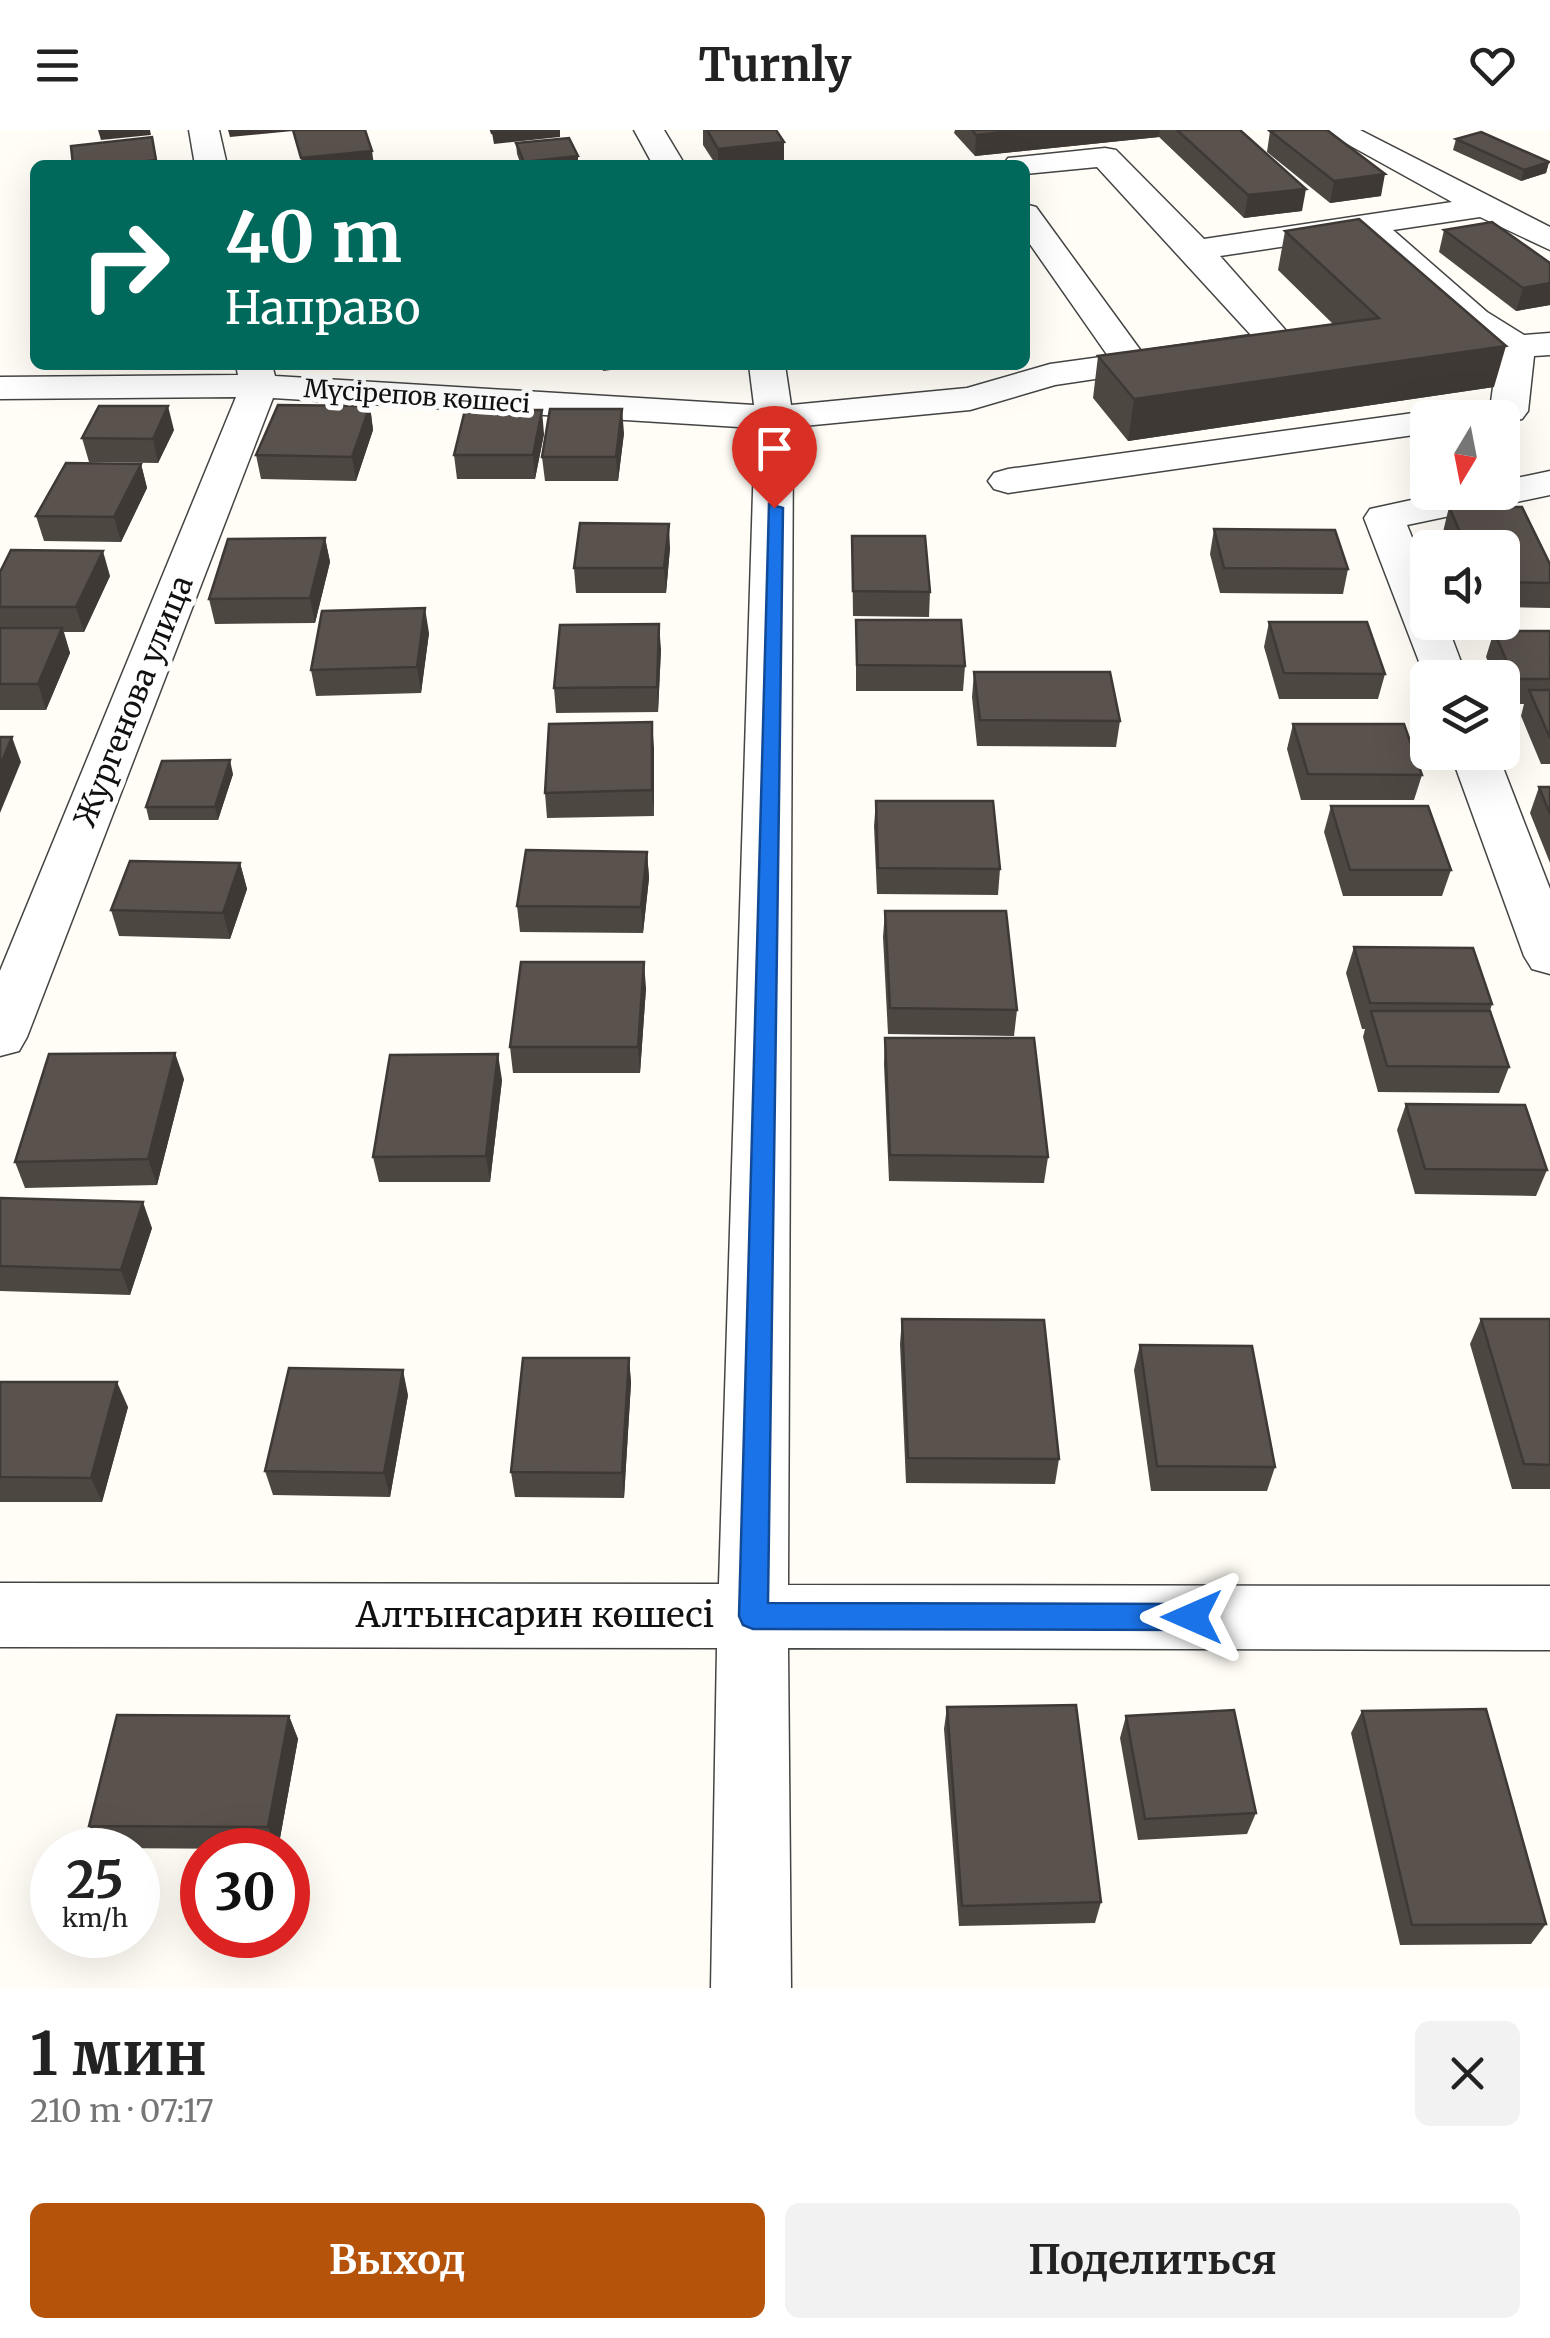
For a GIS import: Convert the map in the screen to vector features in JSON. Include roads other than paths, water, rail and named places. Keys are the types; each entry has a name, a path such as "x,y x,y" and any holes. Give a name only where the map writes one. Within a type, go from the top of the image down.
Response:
{"street":[{"path":"204,130 211,160"},
{"path":"649,130 665,160"},
{"path":"1345,131 1481,207 1550,240"},
{"path":"1030,164 1105,156 1196,250 1481,207"},
{"path":"1030,221 1131,363"},
{"path":"1368,226 1475,320 1534,345 1512,400"},
{"name":"Мүсірепов көшесі","path":"0,388 256,376 970,399 1050,375 1276,342 1196,250"},
{"name":"Жургенова улица","path":"0,1036 256,376"},
{"path":"751,1988 771,392"},
{"path":"1008,481 1410,425"},
{"path":"1438,660 1384,518 1550,482"},
{"path":"1480,770 1550,956"},
{"name":"Алтынсарин көшесі","path":"0,1615 1550,1618"}]}
